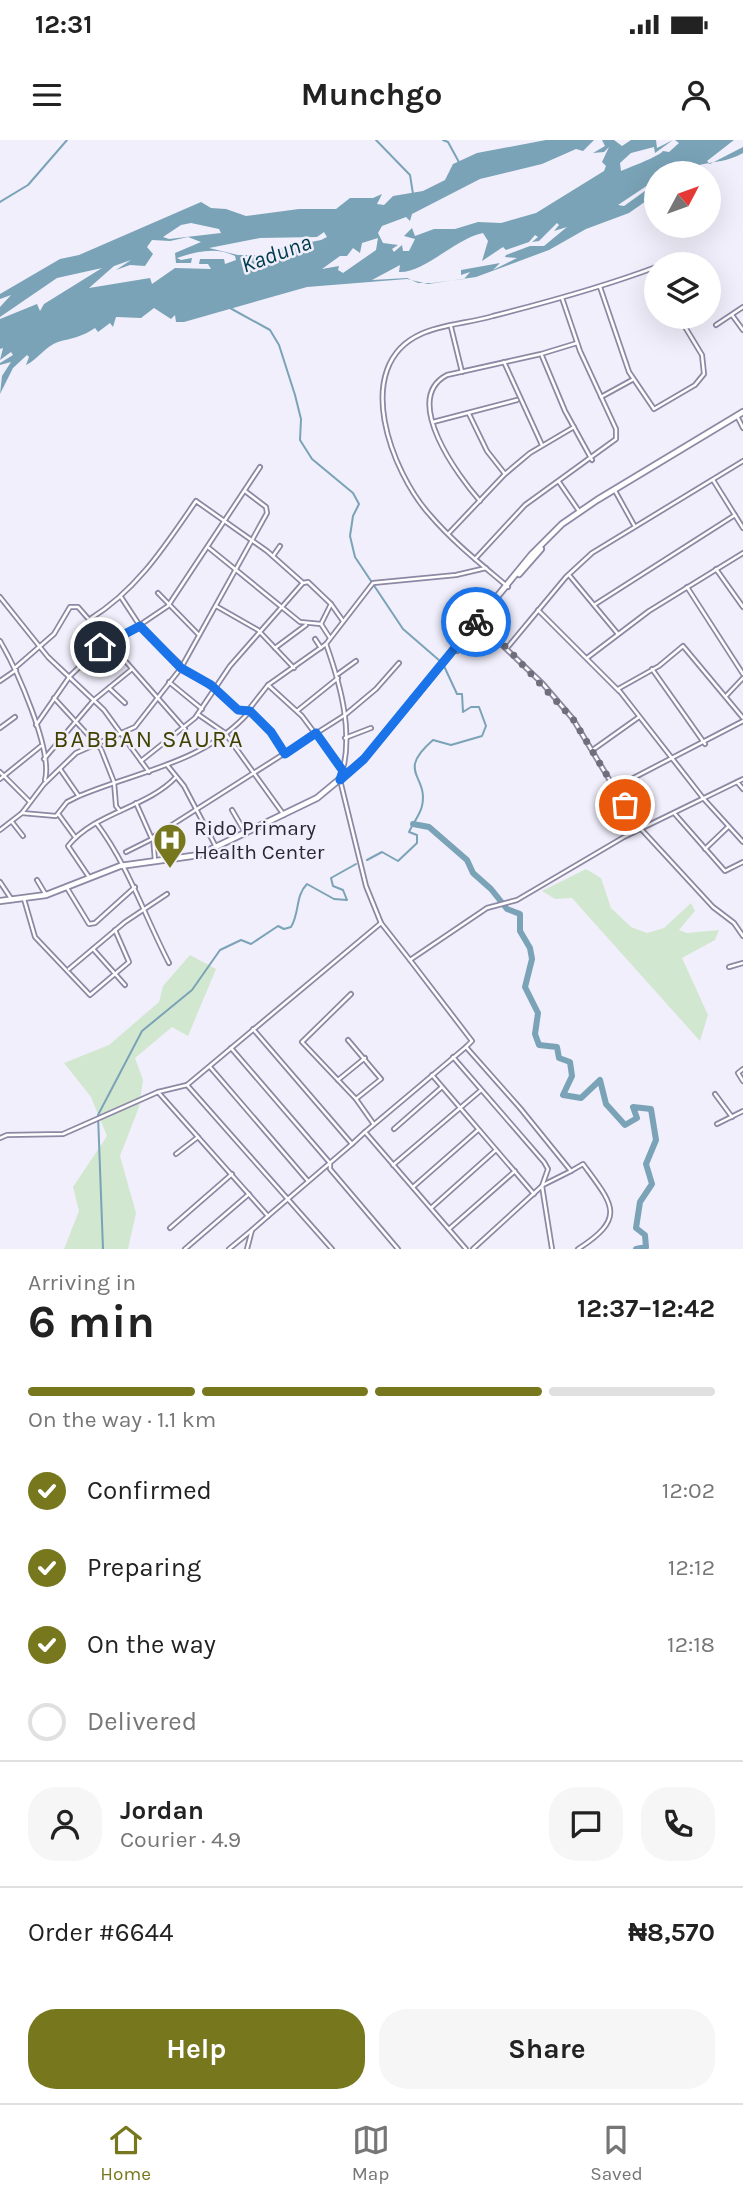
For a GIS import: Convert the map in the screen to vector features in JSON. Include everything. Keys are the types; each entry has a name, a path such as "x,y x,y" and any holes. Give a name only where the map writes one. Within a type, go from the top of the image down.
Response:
{"main road":[{"path":"0,901 46,895 120,866 186,858 216,848 284,815 352,773 371,755 507,586 543,546 580,512 740,415"}],"street":[{"path":"507,586 447,534 428,513 403,475 384,418 380,394 384,377 399,351 421,334 562,298 644,271"},
{"path":"600,287 633,380 649,404 657,409 701,380 705,368 702,355 686,329"},
{"path":"475,559 525,505 592,460 616,439 617,435 577,343 562,298"},
{"path":"721,322 743,307"},
{"path":"732,315 743,331"},
{"path":"451,326 462,372"},
{"path":"480,500 444,453 433,422 431,390 436,381 577,343"},
{"path":"541,354 547,373 592,460"},
{"path":"504,362 518,400 542,446"},
{"path":"601,397 633,380"},
{"path":"433,422 518,400"},
{"path":"469,414 487,451 505,474"},
{"path":"740,415 743,428"},
{"path":"447,534 505,474 542,446 574,427"},
{"path":"507,648 569,575 592,553 743,461"},
{"path":"36,724 70,676 109,642 140,626 168,606 209,548 260,467"},
{"path":"713,480 743,527"},
{"path":"558,481 580,512"},
{"path":"0,830 22,813 48,778 76,753 121,736 142,719 182,667 268,510 244,491"},
{"path":"615,491 634,525"},
{"path":"90,619 121,597 151,566 196,501 225,519 303,583 308,582 344,621"},
{"path":"594,605 735,514"},
{"path":"273,556 280,546"},
{"path":"209,548 275,603 308,624 321,624"},
{"path":"587,658 687,587 743,553"},
{"path":"58,814 67,802 79,796 187,758 225,733 250,711 268,685 326,644 373,583 379,580 456,575 486,568"},
{"path":"716,569 743,607"},
{"path":"569,575 618,634"},
{"path":"141,761 185,729 198,715 258,630 283,607 303,583"},
{"path":"687,587 743,676 725,697"},
{"path":"158,593 199,635"},
{"path":"0,597 41,647 94,700 149,772"},
{"path":"121,597 140,626 182,667 215,689 238,710 250,711 271,732 285,754"},
{"path":"321,624 331,604"},
{"path":"216,606 258,630 294,668"},
{"path":"0,681 41,647 70,607 78,607 185,729"},
{"path":"538,610 619,691 704,798 743,842"},
{"path":"478,622 507,648 573,719 594,749 640,829 713,907 734,923 743,936"},
{"path":"275,648 308,624"},
{"path":"321,624 330,638"},
{"path":"315,639 320,648"},
{"path":"0,641 16,669 36,724 48,778"},
{"path":"229,1249 472,1041 381,923 366,886 340,780 343,771 345,715 338,675 326,644"},
{"path":"616,787 705,744 743,719 682,646 652,670 620,686 619,691"},
{"path":"297,711 356,661"},
{"path":"126,852 152,839 345,715 376,689 399,663"},
{"path":"44,758 94,700 133,668"},
{"path":"652,670 705,744"},
{"path":"169,682 202,709"},
{"path":"268,685 297,711 343,771"},
{"path":"109,688 125,703"},
{"path":"54,698 96,744 108,763 114,782 116,806 120,811"},
{"path":"198,715 225,733 284,815"},
{"path":"0,728 15,717"},
{"path":"594,749 639,717"},
{"path":"344,738 371,728"},
{"path":"30,803 1,775 41,746"},
{"path":"167,765 197,809 216,848"},
{"path":"60,769 79,796"},
{"path":"89,877 68,846 75,837 163,790 176,778"},
{"path":"410,960 487,908 517,900 640,829 743,779"},
{"path":"737,782 743,789"},
{"path":"136,803 152,839 155,861"},
{"path":"232,810 246,834"},
{"path":"22,813 58,814"},
{"path":"674,813 727,872 743,862"},
{"path":"58,814 75,837"},
{"path":"0,821 5,827"},
{"path":"12,822 23,836"},
{"path":"97,824 135,887 142,911 169,963"},
{"path":"705,849 729,826"},
{"path":"166,829 173,840"},
{"path":"37,880 46,895"},
{"path":"0,882 12,900"},
{"path":"67,887 89,924 95,923 135,887"},
{"path":"69,969 115,930 167,894"},
{"path":"23,898 35,937 69,969 92,996 130,962 115,930"},
{"path":"0,1138 7,1135 73,1132 158,1092 187,1085 381,923"},
{"path":"93,949 125,985"},
{"path":"729,967 743,963"},
{"path":"351,994 302,1042 356,1099 373,1123"},
{"path":"253,1029 352,1144"},
{"path":"348,1040 381,1079 356,1099"},
{"path":"466,1047 571,1171"},
{"path":"231,1048 330,1163 330,1169 398,1249"},
{"path":"453,1057 548,1168 542,1186 552,1249"},
{"path":"337,1081 365,1058"},
{"path":"209,1066 308,1181"},
{"path":"743,1069 738,1073 743,1081"},
{"path":"432,1075 534,1194"},
{"path":"187,1085 332,1249"},
{"path":"394,1129 442,1087"},
{"path":"393,1165 480,1091"},
{"path":"158,1092 268,1216"},
{"path":"715,1094 732,1117"},
{"path":"717,1124 743,1112"},
{"path":"413,1187 478,1130"},
{"path":"365,1132 466,1249"},
{"path":"176,1154 199,1136"},
{"path":"431,1208 496,1150"},
{"path":"473,1249 542,1186 583,1164 610,1202 608,1224 603,1231 578,1249"},
{"path":"449,1229 515,1171"},
{"path":"170,1228 232,1174"},
{"path":"185,1249 249,1194"},
{"path":"247,1249 252,1230"}],"green space":[{"path":"586,869 601,878 611,908 631,927 647,933 664,928 691,903 695,911 679,930 687,933 719,930 715,940 682,958 708,1015 700,1041 572,898 555,899 542,891"},
{"path":"190,955 216,969 188,1036 172,1027 135,1058 143,1080 139,1107 120,1156 136,1213 128,1249 64,1249 79,1211 73,1187 107,1136 91,1097 64,1063 109,1045 159,1002 163,986"}],"water":[{"path":"546,140 594,140 583,151 576,149 542,164 480,179 412,214 410,221 406,217 382,226 378,233 383,243 398,245 392,249 394,252 402,245 403,251 409,251 415,239 404,236 412,228 415,236 434,229 455,229 478,222 501,223 536,213 604,171 606,166 602,162 609,147 604,152 593,153 605,146 602,140 614,140 622,146 631,140 656,140 657,148 673,140 655,153 654,147 631,153 620,163 621,171 644,161 644,188 618,205 624,206 644,192 644,202 629,213 586,229 549,250 476,277 464,279 470,272 461,275 461,270 500,263 493,270 517,258 505,257 506,255 530,246 544,246 567,227 554,231 559,225 557,223 539,241 532,242 538,237 535,235 529,242 506,250 503,247 482,261 488,241 483,233 472,236 419,267 399,272 400,265 372,280 412,280 307,287 184,322 176,322 175,315 171,319 154,308 141,318 116,317 113,327 110,323 98,332 95,328 54,344 26,365 29,357 27,355 13,368 0,394 2,376 11,362 0,363 13,355 11,352 0,360 3,348 0,349 0,319 37,304 40,311 44,304 102,268 57,278 0,317 0,307 11,295 0,299 0,294 60,259 79,255 201,202 211,208 226,209 246,216 299,209 336,209 350,198 373,198 382,194 377,204 384,205 393,196 423,191 445,180 453,164 477,153","holes":["191,223 219,229 221,233 169,239 163,237 181,225","324,232 327,237 321,240 275,249 274,251 280,252 278,255 238,255 209,248 260,238 317,237","188,237 201,242 175,253 176,263 191,263 192,258 177,258 206,251 228,253 235,256 236,260 225,264 224,259 200,259 199,264 208,264 211,269 175,268 152,284 150,278 89,288 114,266 131,260 116,270 130,265 145,266 153,254 147,247 152,240 170,241","378,238 376,250 343,273 338,270 339,266 322,269 340,256 347,256 353,248 360,253 362,243"]},
{"path":"675,140 734,140 707,161 645,161 663,151 669,152 679,143"},
{"path":"743,147 743,153 715,161"}],"waterway":[{"path":"0,202 28,185 67,140"},
{"path":"376,140 410,175 413,194"},
{"path":"443,140 448,142 460,164"},
{"path":"230,308 270,330 279,345 301,419 300,440 312,459 353,493 359,504 353,516 350,536 355,557 403,629 440,661"},
{"path":"367,860 382,852 398,861 417,843 417,835 409,832 422,806 423,796 415,767 422,751 433,740 451,745 482,736 486,726 479,707 471,707 463,712 462,694 457,694 444,666"},
{"path":"413,824 429,827 467,860 473,873 491,889 507,909 520,914 520,931 530,948 532,959 525,987 538,1013 535,1034 539,1045 557,1047 559,1058 570,1062 572,1076 563,1095 581,1098 600,1080 606,1104 625,1125 637,1118 633,1107 651,1109 656,1140 646,1164 652,1184 640,1202 636,1228 645,1235 646,1247 636,1249"},
{"path":"103,1249 98,1115 142,1031 192,990 220,950 241,940 251,944 278,926 284,929 291,927 301,894 307,884 334,899 347,900 343,890 333,886 331,878 356,864"}],"way so far":[{"path":"476,622 543,684 573,719 592,746 625,805"}],"place":[{"name":"Rido Primary Health Center","path":"170,870"}],"district":[{"name":"BABBAN SAURA","path":"149,739"}],"route":[{"path":"100,647 140,626 182,666 181,668 211,685 242,713 250,711 271,732 285,754 316,733 343,771 340,780 364,759 476,622"}],"water label":[{"name":"Kaduna","path":"276,253"}]}
